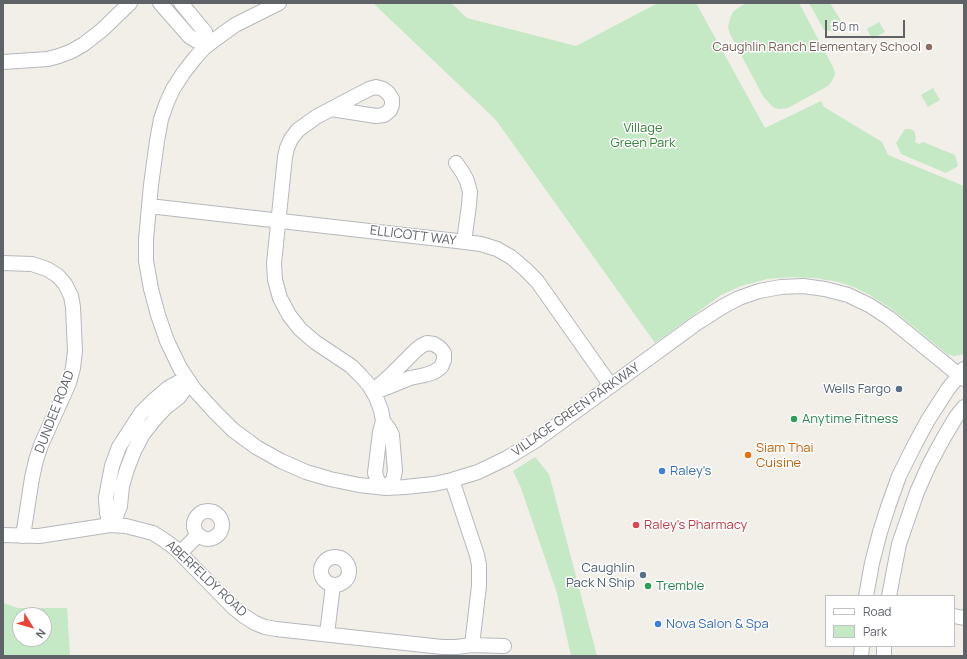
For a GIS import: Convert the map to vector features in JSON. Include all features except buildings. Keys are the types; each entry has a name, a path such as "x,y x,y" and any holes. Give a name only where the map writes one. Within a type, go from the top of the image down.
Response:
{"street":[{"path":"3,62 48,59 72,51 102,30 130,3"},
{"path":"160,3 189,36 208,45"},
{"path":"181,3 205,32 208,45"},
{"name":"VILLAGE GREEN PARKWAY","path":"279,3 235,25 220,35 195,58 173,89 161,119 157,141 151,185 146,240 146,261 151,289 167,341 180,368 194,389 214,412 233,430 281,461 306,472 330,480 386,488 452,480 478,472 507,458 535,441 697,323 722,307 739,298 759,291 781,287 803,286 825,289 848,295 869,305 962,374"},
{"path":"331,109 316,117 298,130 286,148 274,263 275,280 280,298 289,315 300,329 315,342 351,366 369,386 376,398 381,410 383,421 392,435 393,480 386,488"},
{"path":"456,163 467,181 470,192 470,205 464,242"},
{"name":"ELLICOTT WAY","path":"150,206 481,244 497,249 511,257 525,268 537,282 611,386"},
{"name":"DUNDEE ROAD","path":"3,263 32,264 47,269 58,276 66,284 71,296 73,307 75,351 73,368 69,383 36,460 23,536"},
{"path":"427,343 434,344 444,353 444,360 441,367 434,372 410,378 383,389 372,391 421,346 427,343"},
{"path":"866,595 880,532 899,476 914,444 925,426 948,389 962,374"},
{"path":"110,525 120,506 122,486 134,451 140,440 154,420 182,394 189,381"},
{"path":"889,595 899,544 917,492 943,439 956,417 964,407"},
{"path":"452,480 479,564 472,645"},
{"name":"ABERFELDY ROAD","path":"3,535 39,536 110,525 126,526 153,533 176,548 233,607 255,623 265,627 442,647 472,645 504,646"},
{"path":"180,553 198,535"},
{"path":"327,634 333,585"}],"green space":[{"name":"Village Green Park","path":"373,3 451,3 467,18 576,46 658,3 696,3 765,128 821,101 824,107 882,142 888,155 964,186 964,353 954,356 947,354 893,310 856,288 839,282 815,278 791,277 767,279 741,286 721,295 655,343 496,120"},
{"path":"746,3 799,3 833,67 835,74 828,86 788,108 774,108 769,103 763,96 730,34 728,27 733,12"},
{"path":"809,3 830,3 841,21 837,32 824,30"},
{"path":"879,22 885,32 872,39 867,29"},
{"path":"933,88 940,100 928,107 921,95"},
{"path":"905,129 914,131 916,137 915,142 919,144 923,142 955,155 958,166 946,173 901,154 896,143"},
{"path":"535,457 549,474 597,656 571,656 557,593 521,488 513,471"},
{"path":"3,603 15,607 12,607 12,647 52,647 52,608 67,608 70,656 3,656"}],"place":[{"name":"Caughlin Ranch Elementary School","path":"929,47"},
{"name":"Wells Fargo","path":"899,389"},
{"name":"Anytime Fitness","path":"794,419"},
{"name":"Siam Thai Cuisine","path":"748,455"},
{"name":"Raley's","path":"662,471"},
{"name":"Raley's Pharmacy","path":"636,525"},
{"name":"Caughlin Pack N Ship","path":"643,575"},
{"name":"Tremble","path":"648,586"},
{"name":"Nova Salon & Spa","path":"658,624"}]}
